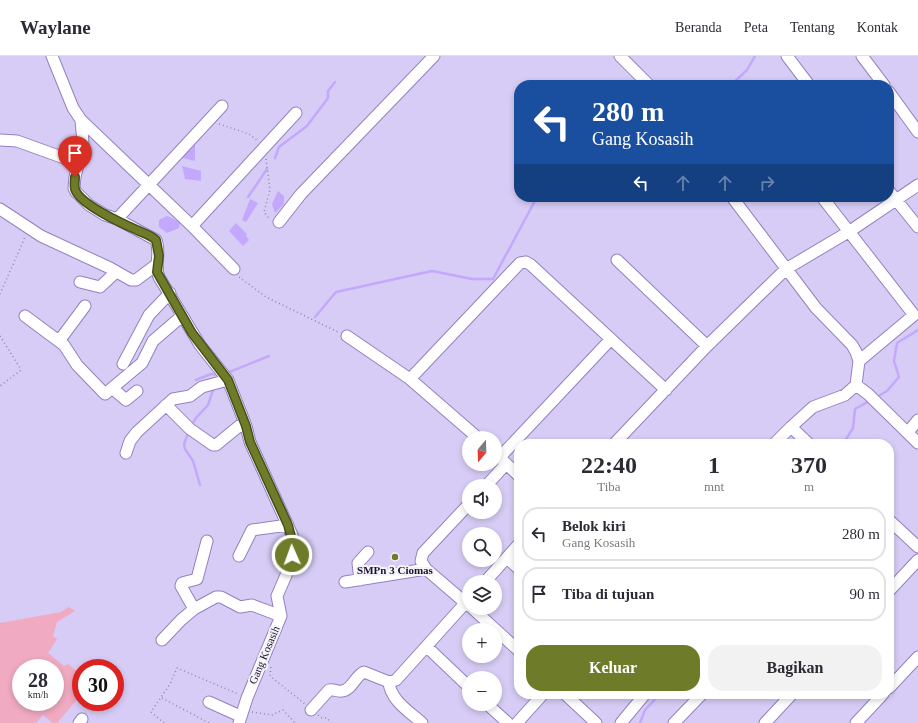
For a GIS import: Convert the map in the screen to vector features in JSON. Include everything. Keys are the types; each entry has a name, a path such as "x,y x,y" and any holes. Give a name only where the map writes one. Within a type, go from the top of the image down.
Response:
{"street":[{"name":"Gang Kosasih","path":"52,56 73,108 80,120 83,143 74,183 76,192 97,210 156,240 159,256 156,265 159,278 170,293 182,316 208,354 244,422 252,448 288,525 293,544 288,572 277,596 281,616 263,657 240,717"},
{"path":"279,222 301,194 434,56"},
{"path":"620,56 644,80"},
{"path":"787,56 805,80"},
{"path":"862,56 880,80"},
{"path":"894,99 918,132"},
{"path":"117,219 150,186 190,139 222,106"},
{"path":"192,226 296,113"},
{"path":"80,120 192,226 234,269"},
{"path":"0,140 17,141 78,163"},
{"path":"894,194 918,185"},
{"path":"894,197 918,227"},
{"path":"736,202 816,308 852,345 859,362 856,385 845,395 813,408 790,427 779,439"},
{"path":"826,202 916,314 859,362"},
{"path":"619,439 707,346 786,269 850,231 884,202"},
{"path":"0,209 28,229 133,281 156,265"},
{"path":"617,260 707,346"},
{"path":"410,379 522,262 531,265 666,390"},
{"path":"80,282 100,287 116,272"},
{"path":"123,364 149,315 170,293"},
{"path":"59,341 85,306"},
{"path":"25,316 59,341 77,365 105,394 142,362 153,341 182,316"},
{"path":"347,336 410,379 470,431"},
{"path":"518,439 611,339"},
{"path":"208,354 217,347"},
{"path":"126,454 130,441 137,432 173,399 190,396 202,387 222,381"},
{"path":"856,385 868,394 918,443"},
{"path":"112,388 126,400 137,391"},
{"path":"166,405 190,429 213,445 216,445 244,422"},
{"path":"908,432 918,420"},
{"path":"790,427 803,439"},
{"path":"502,456 514,443"},
{"path":"502,460 514,471"},
{"path":"462,511 423,553 422,561 426,569 462,598"},
{"path":"894,524 918,546"},
{"path":"239,556 252,530 288,525"},
{"path":"194,610 180,586 182,583 197,578 207,541"},
{"path":"491,575 514,550"},
{"path":"360,580 358,563 368,552"},
{"path":"507,558 514,564"},
{"path":"894,586 918,560"},
{"path":"345,582 426,569"},
{"path":"162,640 181,620 194,610 216,597 221,597 240,607 252,605 281,616"},
{"path":"311,710 329,690 342,692 348,688 358,675 364,672 389,682 396,680 462,611"},
{"path":"481,615 514,646"},
{"path":"427,647 462,680"},
{"path":"894,683 918,657"},
{"path":"389,682 390,690 394,697 422,723"},
{"path":"517,723 539,699"},
{"path":"570,699 596,723"},
{"path":"621,723 641,699"},
{"path":"674,723 697,699"},
{"path":"765,723 787,699"},
{"path":"856,723 878,699"},
{"path":"209,702 240,717"},
{"path":"495,711 508,723"}],"path":[{"path":"0,294 28,229"},
{"path":"234,269 242,280 266,298 347,336"},
{"path":"0,336 20,368 20,371 0,386"},
{"path":"263,657 271,662 270,676 311,710 322,718 327,718 330,723"},
{"path":"164,723 151,712 170,684 177,668 247,698"},
{"path":"161,698 209,723"},
{"path":"240,717 272,715 283,710 295,723"}],"shaded area":[{"path":"191,144 195,144 195,161 183,158 181,154"},
{"path":"182,166 201,171 201,181 185,179"},
{"path":"278,191 284,196 284,204 275,213 272,204"},
{"path":"250,199 258,203 246,222 242,220"},
{"path":"167,216 180,222 179,228 167,233 159,227 159,220"},
{"path":"236,223 247,234 246,236 249,240 243,246 229,231"},
{"path":"69,607 75,611 57,622 53,636 57,639 48,653 55,659 12,659 12,711 64,711 64,666 68,664 72,667 72,706 57,723 53,723 43,715 36,723 0,723 0,623 61,612"}],"waterway":[{"path":"736,80 747,70 755,56"},
{"path":"275,158 279,147 307,126 328,98 328,91 335,82"},
{"path":"248,197 267,169"},
{"path":"315,317 336,292 432,271 472,279 493,279 534,202"},
{"path":"875,398 887,391 899,377 894,361 897,343 918,330"},
{"path":"227,373 269,356"},
{"path":"196,380 211,374 219,375"},
{"path":"191,426 208,405 214,387"},
{"path":"846,439 853,428 855,409 871,400"},
{"path":"189,431 184,444 185,449 193,461 200,485"},
{"path":"640,723 645,710 655,699"}],"place":[{"name":"SMPn 3 Ciomas","path":"395,557"}],"route":[{"path":"75,177 74,188 76,192 89,205 104,215 117,219 124,224 153,237 156,240 159,256 156,265 159,278 170,293 192,333 200,345 219,366 232,388 246,426 250,442 292,535 292,555"}]}
